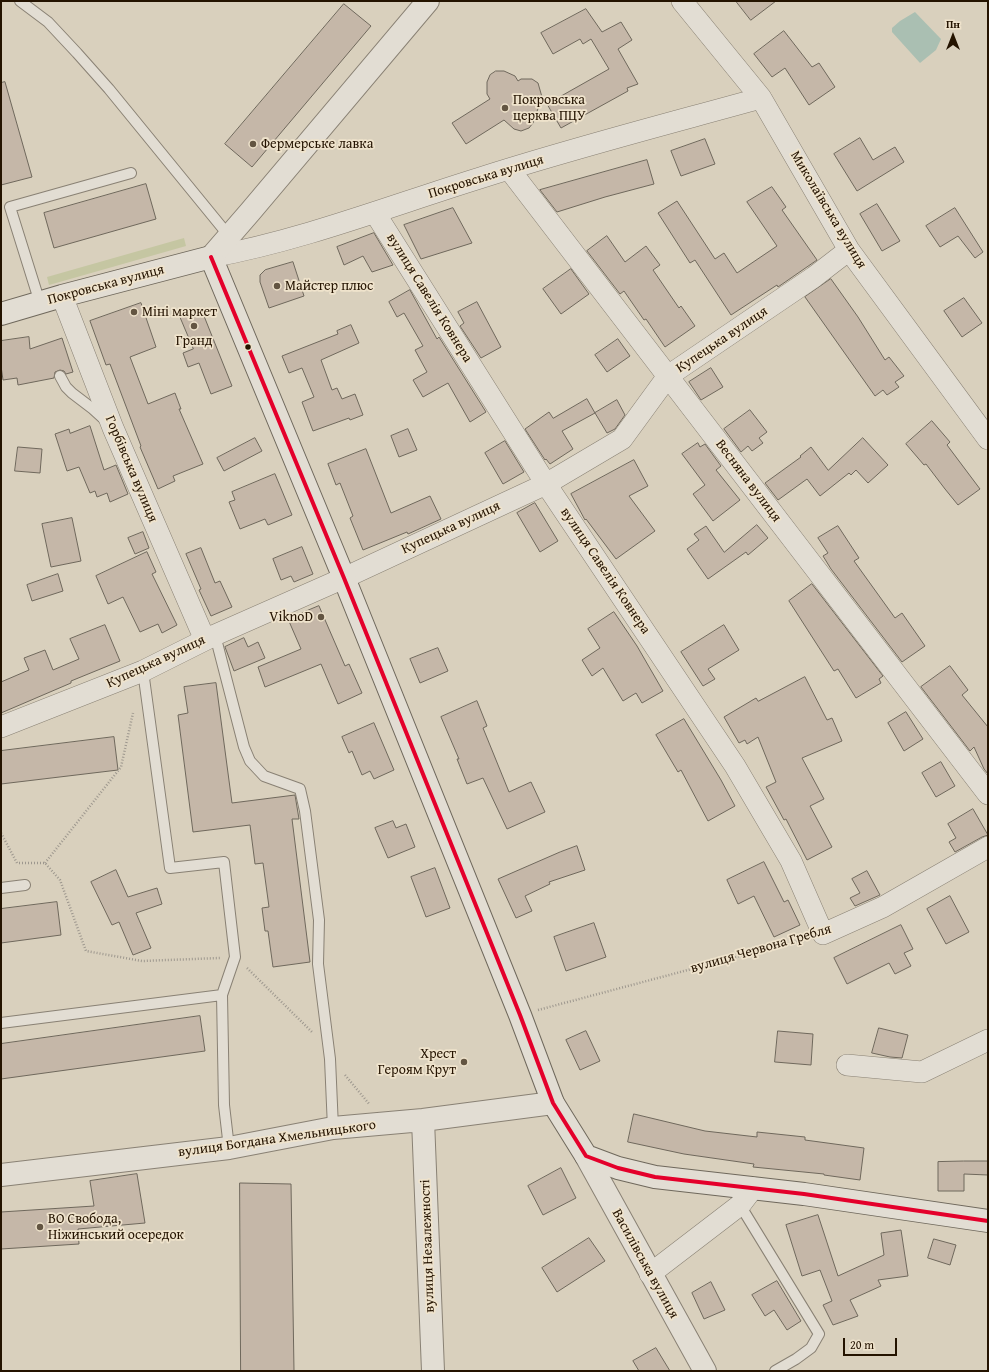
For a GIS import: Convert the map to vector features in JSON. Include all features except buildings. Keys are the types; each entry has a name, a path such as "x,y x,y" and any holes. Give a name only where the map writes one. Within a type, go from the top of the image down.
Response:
{"main road":[{"path":"428,1 211,257 344,578 520,1015 553,1103"},
{"name":"Покровська вулиця","path":"1,314 62,296 211,257"},
{"name":"вулиця Богдана Хмельницького","path":"1,1175 228,1148 333,1128 423,1120 553,1103"},
{"name":"Василівська вулиця","path":"553,1103 586,1156 705,1371"},
{"name":"вулиця Незалежності","path":"423,1120 433,1371"},
{"path":"586,1156 618,1168 746,1197 804,1194 988,1221"}],"street":[{"name":"Миколаївська вулиця","path":"682,1 761,98 849,250 988,440"},
{"name":"Покровська вулиця","path":"211,257 267,245 375,213 509,169 761,98"},
{"name":"Весняна вулиця","path":"509,169 988,794"},
{"name":"вулиця Савелія Ковнера","path":"375,213 546,484 735,766 791,861 823,934"},
{"name":"Купецька вулиця","path":"1,727 143,671 210,638 344,578 546,484 622,439 668,376 814,277 849,250"},
{"name":"Горбівська вулиця","path":"62,296 113,428 210,638"},
{"name":"вулиця Червона Гребля","path":"823,934 883,907 988,846"},
{"path":"847,1065 922,1072 988,1040"},
{"path":"650,1274 746,1197"}],"lane":[{"path":"20,1 48,22 77,53 230,236"},
{"path":"40,303 10,207 131,173"},
{"path":"60,376 66,387 72,393 93,408 113,428"},
{"path":"210,638 244,747 250,761 264,776 300,789 305,811 319,920 318,964 330,1059 333,1128"},
{"path":"143,671 170,868 224,862 235,957 222,995 224,1105 228,1148"},
{"path":"1,888 25,885"},
{"path":"1,1023 222,995"},
{"path":"746,1197 819,1334 811,1348 775,1371"}],"path":[{"path":"45,863 121,768 135,708"},
{"path":"1,833 17,863 45,863 60,880 86,951 142,961 235,957"},
{"name":"вулиця Червона Гребля","path":"520,1015 823,934"}],"green space":[{"path":"184,238 186,246 49,285 47,277"}],"shaded area":[{"path":"915,12 941,39 936,50 920,63 892,32 892,28 900,21"}],"transit line":[{"path":"211,257 344,578 520,1015 553,1103 586,1156 618,1168 655,1177 804,1194 988,1221"}],"place":[{"name":"Покровська церква ПЦУ","path":"505,108"},
{"name":"Фермерське лавка","path":"253,144"},
{"name":"Майстер плюс","path":"277,286"},
{"name":"Міні маркет","path":"134,312"},
{"name":"Гранд","path":"194,326"},
{"name":"ViknoD","path":"321,617"},
{"name":"Хрест Героям Крут","path":"464,1062"},
{"name":"ВО Свобода, Ніжинський осередок","path":"40,1227"}]}
